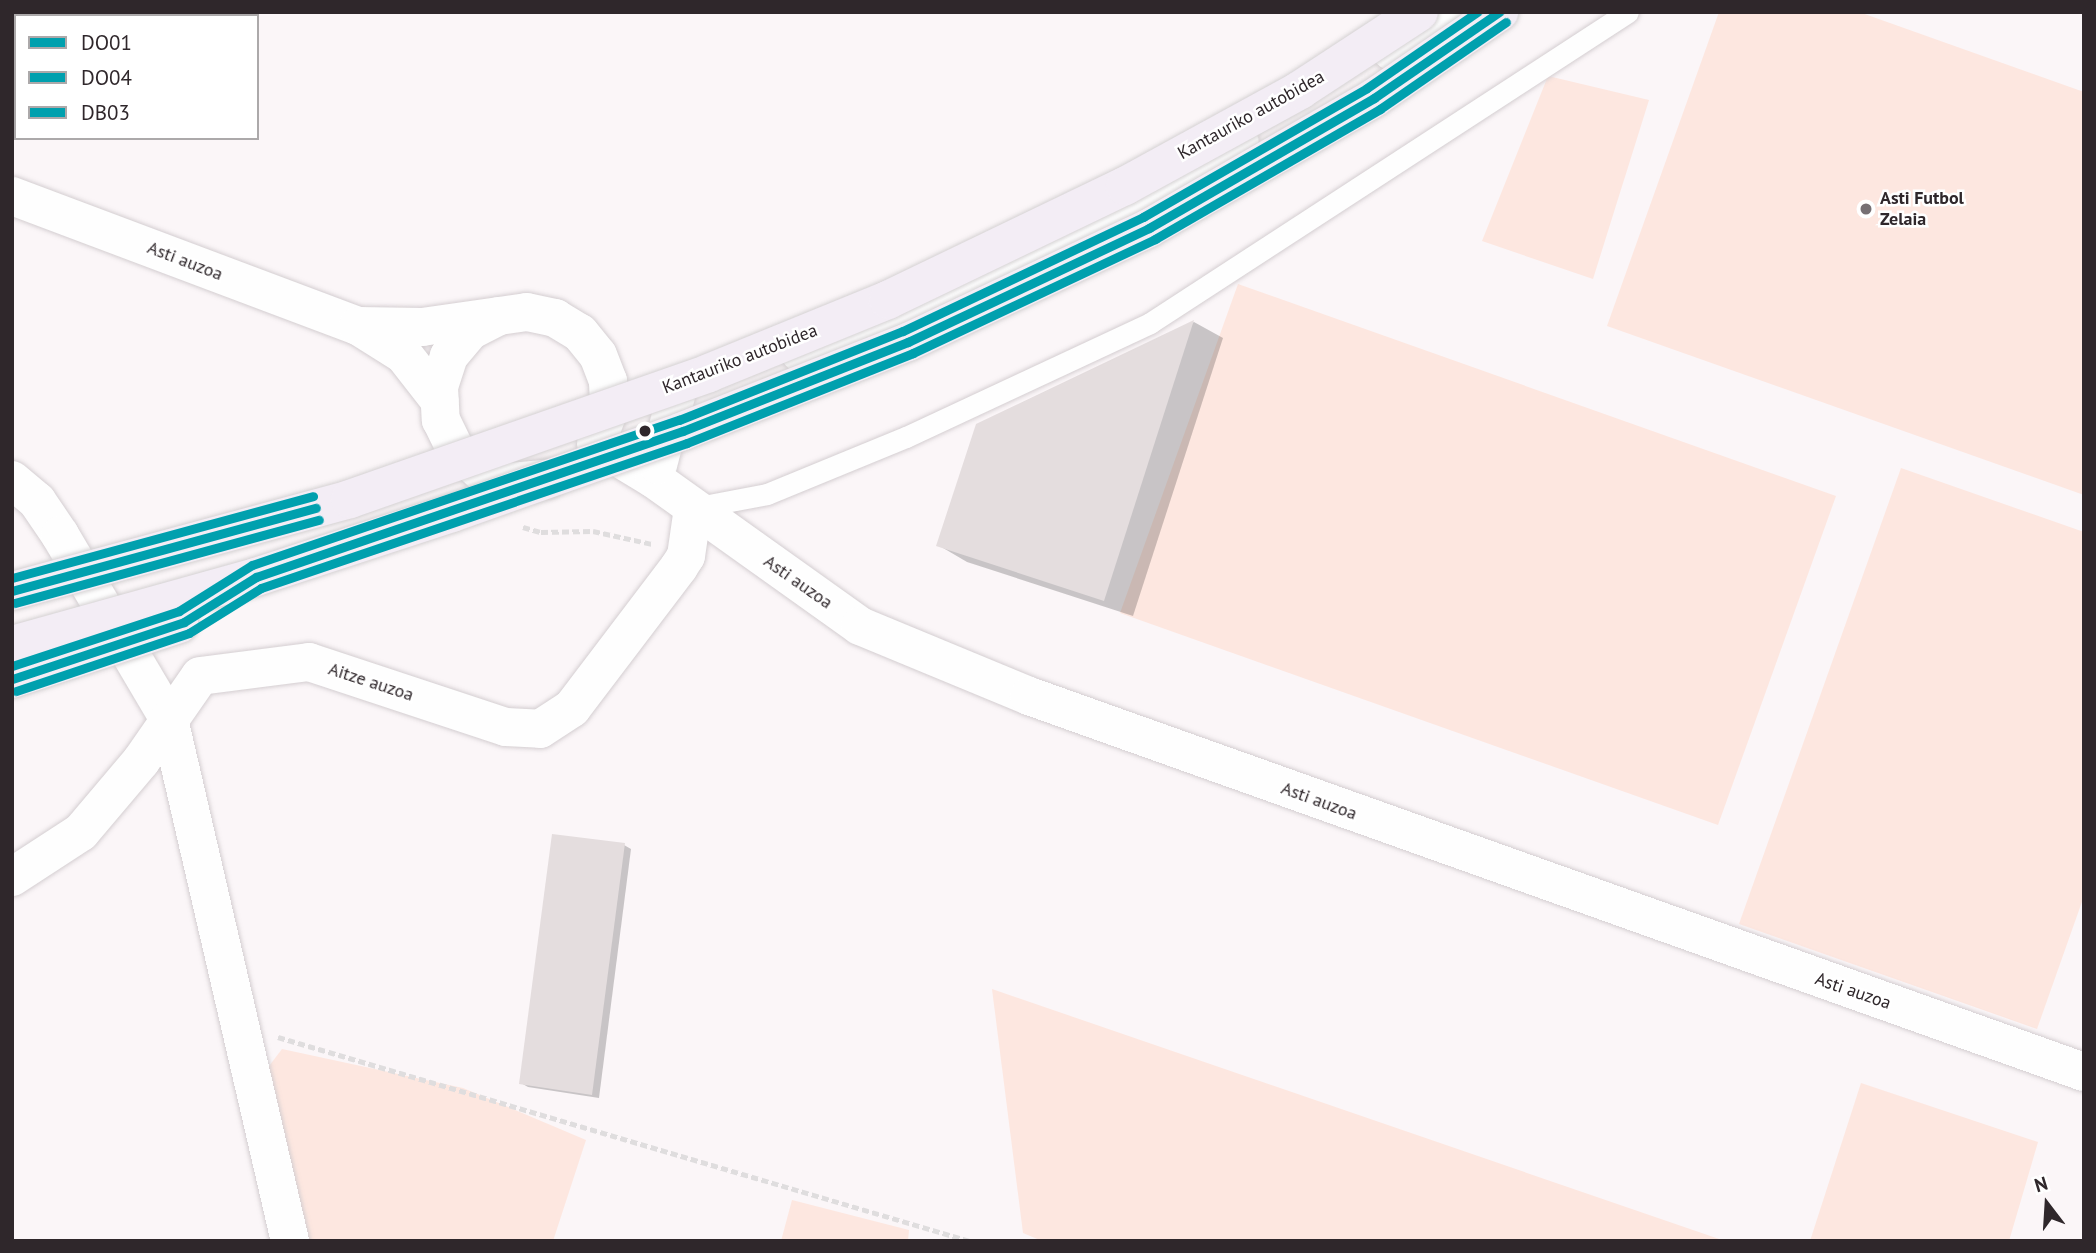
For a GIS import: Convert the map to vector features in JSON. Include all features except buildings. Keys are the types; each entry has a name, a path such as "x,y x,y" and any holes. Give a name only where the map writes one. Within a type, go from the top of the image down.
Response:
{"highway":[{"name":"Kantauriko autobidea","path":"12,591 350,499 709,373 888,300 1125,186 1300,90 1419,12"},
{"path":"12,645 256,577 683,431 908,342 1149,228 1362,105 1499,12"},
{"path":"12,679 184,622 256,577"}],"street":[{"path":"602,427 676,396 867,331 1145,200 1450,12"},
{"name":"Asti auzoa","path":"12,196 358,326 404,355 440,401"},
{"path":"527,312 555,318 580,333 598,355 608,382 602,427 573,468 543,481 510,482 480,471 455,449 441,420 439,387 449,356 470,331 499,316 527,312"},
{"name":"Asti auzoa","path":"358,326 422,327 499,316"},
{"path":"598,355 676,396"},
{"path":"654,479 676,396"},
{"name":"Asti auzoa","path":"602,427 654,479 860,626 1029,696 2084,1072"},
{"path":"12,480 37,501 60,536 169,719 289,1241"},
{"name":"Aitze auzoa","path":"12,877 81,832 141,761 200,676 309,662 506,727 540,729 572,708 686,556 693,508"}],"lane":[{"path":"693,508 779,489 906,437 1150,323 1628,12"}],"path":[{"path":"519,526 541,532 593,531 642,541 686,556"},
{"path":"240,1026 463,1088 766,1183 970,1241"}],"shaded area":[{"name":"Asti Futbol Zelaia","path":"1719,12 1859,12 2084,92 2084,495 1607,326"},
{"path":"1548,76 1649,100 1593,279 1482,241"},
{"path":"1238,284 1836,496 1718,825 1120,613"},
{"path":"1901,468 2084,532 2084,896 2037,1029 1739,924"},
{"path":"992,989 1725,1241 1042,1241 1023,1233"},
{"path":"282,1049 463,1088 586,1140 553,1241 306,1241 263,1074"},
{"path":"1861,1083 2038,1142 2009,1241 1810,1241"},
{"path":"792,1200 909,1230 908,1241 781,1241"}],"transit line":[{"name":"DB03","path":"12,666 179,611 252,565 679,420 903,331 1143,217 1367,88 1477,12"},
{"name":"DO01","path":"12,679 184,622 256,577 683,431 908,342 1149,228 1374,98 1499,12"},
{"name":"DO04","path":"16,691 189,633 261,588 687,443 913,353 1155,239 1380,109 1506,22"},
{"name":"DB03","path":"12,578 313,496"},
{"name":"DO01","path":"12,591 316,508"},
{"name":"DO04","path":"15,603 319,520"}],"place":[{"name":"Asti Futbol Zelaia","path":"1866,209"}]}
